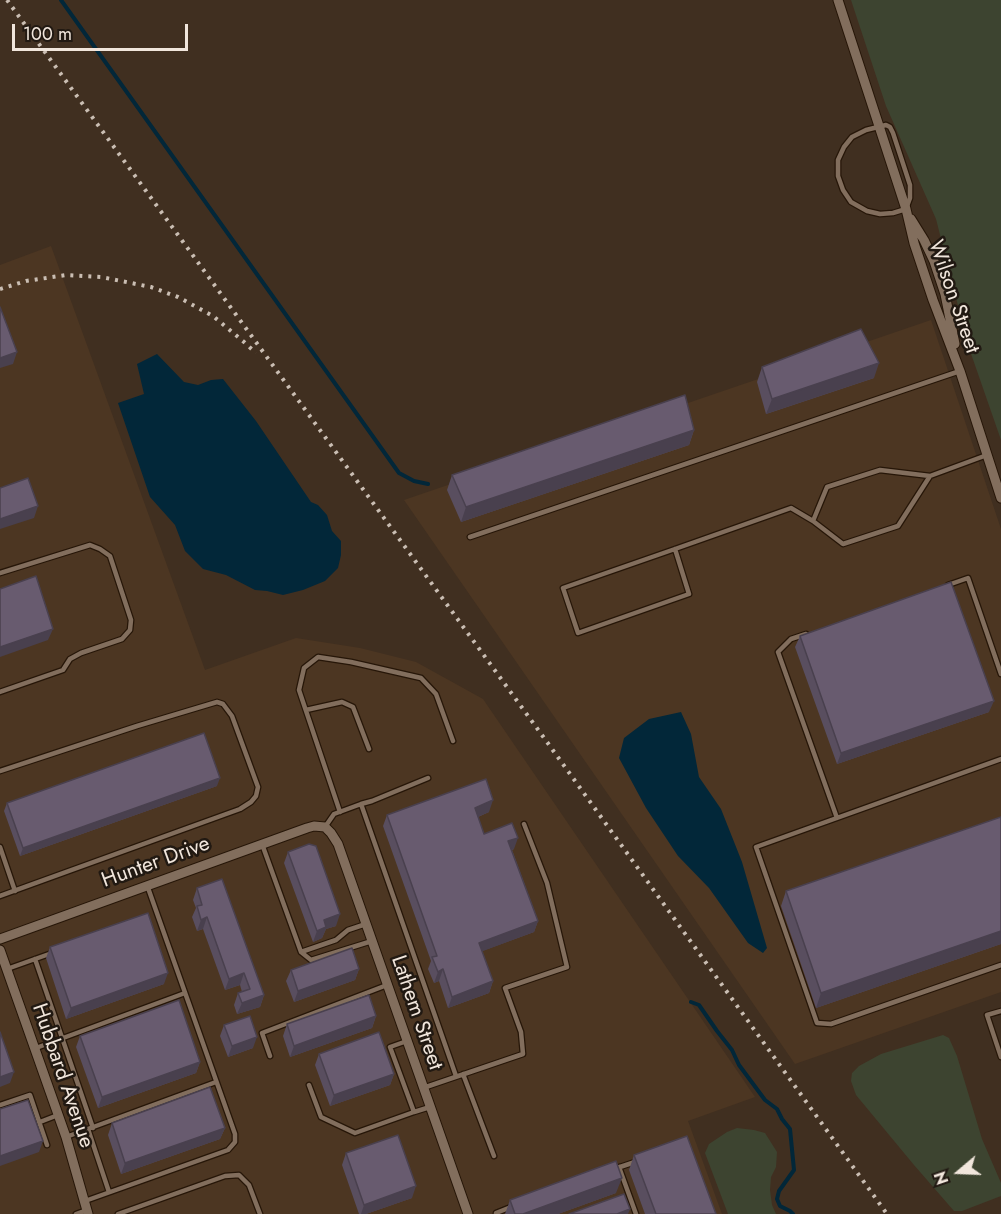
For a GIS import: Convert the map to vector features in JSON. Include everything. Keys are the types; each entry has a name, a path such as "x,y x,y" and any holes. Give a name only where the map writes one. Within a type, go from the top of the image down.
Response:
{"street":[{"name":"Wilson Street","path":"838,0 906,209 934,261 945,294 960,370 1001,498"},
{"name":"Hunter Drive","path":"0,939 307,828 325,827"},
{"name":"Lathem Street","path":"325,827 338,844 468,1214"},
{"name":"Hubbard Avenue","path":"0,950 4,968 66,1137 86,1208"}],"lane":[{"path":"878,126 852,137 844,147 838,160 838,176 851,202 867,211 880,214 906,209"},
{"path":"470,537 960,370"},
{"path":"813,521 827,487 880,470 930,476 987,455"},
{"path":"675,549 689,594 578,633 563,588 791,508 813,521 843,544 897,526 930,476"},
{"path":"0,573 90,545 110,556 131,620 130,630 122,639 81,653 70,659 63,670 0,692"},
{"path":"940,587 968,578 1001,674"},
{"path":"813,632 791,639 778,652 837,818"},
{"path":"340,812 299,690 304,668 318,657 421,678 436,694 453,741"},
{"path":"0,771 217,702 223,704 232,716 258,787 256,796 240,809 0,896"},
{"path":"306,710 342,702 352,707 369,749"},
{"path":"1001,759 756,847 818,1023 831,1024 1001,965"},
{"path":"325,827 334,814 428,778"},
{"path":"361,804 456,1076"},
{"path":"423,1088 523,1054 520,1032 505,988 567,967 547,883 524,824"},
{"path":"262,844 301,952 311,960 372,941"},
{"path":"0,847 15,891"},
{"path":"76,1214 109,1192 228,1150 235,1142 236,1134 147,885"},
{"path":"147,919 158,915"},
{"path":"301,952 336,940 348,930 366,924"},
{"path":"4,968 57,951"},
{"path":"35,959 62,1038 109,1192"},
{"path":"270,1056 262,1032 387,986"},
{"path":"35,1048 185,993"},
{"path":"1001,1011 987,1016 1001,1057"},
{"path":"407,1041 390,1047 414,1113"},
{"path":"463,1074 494,1156"},
{"path":"66,1137 216,1082"},
{"path":"309,1085 321,1117 355,1133 430,1107"},
{"path":"0,1105 30,1095 47,1145"},
{"path":"40,1122 58,1115"},
{"path":"608,1172 642,1159"},
{"path":"619,1167 636,1214"},
{"path":"118,1214 132,1212 225,1176 239,1175 249,1185 260,1214"},
{"path":"618,1198 629,1195"},
{"path":"496,1214 518,1204"}],"shaded area":[{"path":"51,246 205,670 296,638 360,648 416,662 483,699 755,1097 688,1121 722,1214 0,1214 0,265"},
{"path":"931,320 1001,529 1001,992 795,1064 404,500"}],"green space":[{"path":"851,0 1001,0 1001,440 968,345 936,219 886,106"},
{"path":"943,1035 949,1038 957,1056 982,1139 1001,1183 1001,1196 962,1211 954,1211 914,1165 856,1095 851,1081 852,1073 859,1066 881,1054"},
{"path":"737,1128 765,1133 777,1152 770,1190 776,1214 728,1214 705,1153 709,1144"}],"water":[{"path":"157,354 184,382 198,385 211,380 223,379 256,421 311,502 318,505 327,515 332,531 341,541 341,555 338,568 325,581 283,595 255,590 226,575 203,569 185,551 175,525 150,497 118,403 144,394 137,364"},
{"path":"681,712 691,734 699,777 721,809 742,862 767,948 763,953 748,943 709,888 678,856 646,808 619,758 624,738 649,719"}],"building":[{"path":"0,307 17,352 0,358"},
{"path":"861,329 879,363 772,399 762,367"},
{"path":"685,395 694,430 466,507 452,475"},
{"path":"28,478 38,506 0,519 0,488"},
{"path":"36,576 53,629 0,647 0,589"},
{"path":"951,582 994,701 841,753 800,636"},
{"path":"204,733 220,778 23,848 7,803"},
{"path":"486,779 493,800 475,808 484,834 512,823 518,838 508,841 538,921 479,943 493,981 452,997 443,969 438,972 432,957 437,956 387,815"},
{"path":"1001,817 1001,931 821,993 786,891"},
{"path":"309,844 316,846 340,914 324,920 326,927 317,931 288,852"},
{"path":"222,879 264,995 242,1003 238,993 250,989 244,973 229,979 207,917 201,920 197,906 202,905 197,888"},
{"path":"148,913 168,973 71,1008 50,947"},
{"path":"352,948 359,969 298,991 291,970"},
{"path":"369,995 376,1016 294,1046 287,1024"},
{"path":"179,1000 200,1062 102,1097 80,1036"},
{"path":"250,1016 257,1037 232,1046 224,1025"},
{"path":"0,1032 14,1072 0,1077"},
{"path":"379,1032 394,1074 334,1095 319,1054"},
{"path":"210,1087 225,1128 125,1163 112,1123"},
{"path":"28,1100 43,1141 0,1156 0,1109"},
{"path":"398,1135 416,1186 364,1205 346,1153"},
{"path":"687,1136 716,1214 656,1214 634,1155"},
{"path":"616,1161 622,1178 523,1214 515,1214 510,1200"},
{"path":"624,1194 630,1209 617,1214 569,1214"}],"waterway":[{"path":"61,0 399,473 414,481 428,484"},
{"path":"691,1002 699,1005 732,1050 739,1065 765,1100 777,1109 790,1129 794,1170 779,1191 777,1199 780,1206 793,1214"}],"railway":[{"path":"7,0 887,1214"},
{"path":"0,289 26,281 66,275 101,277 151,287 178,297 213,316 256,353"}]}
